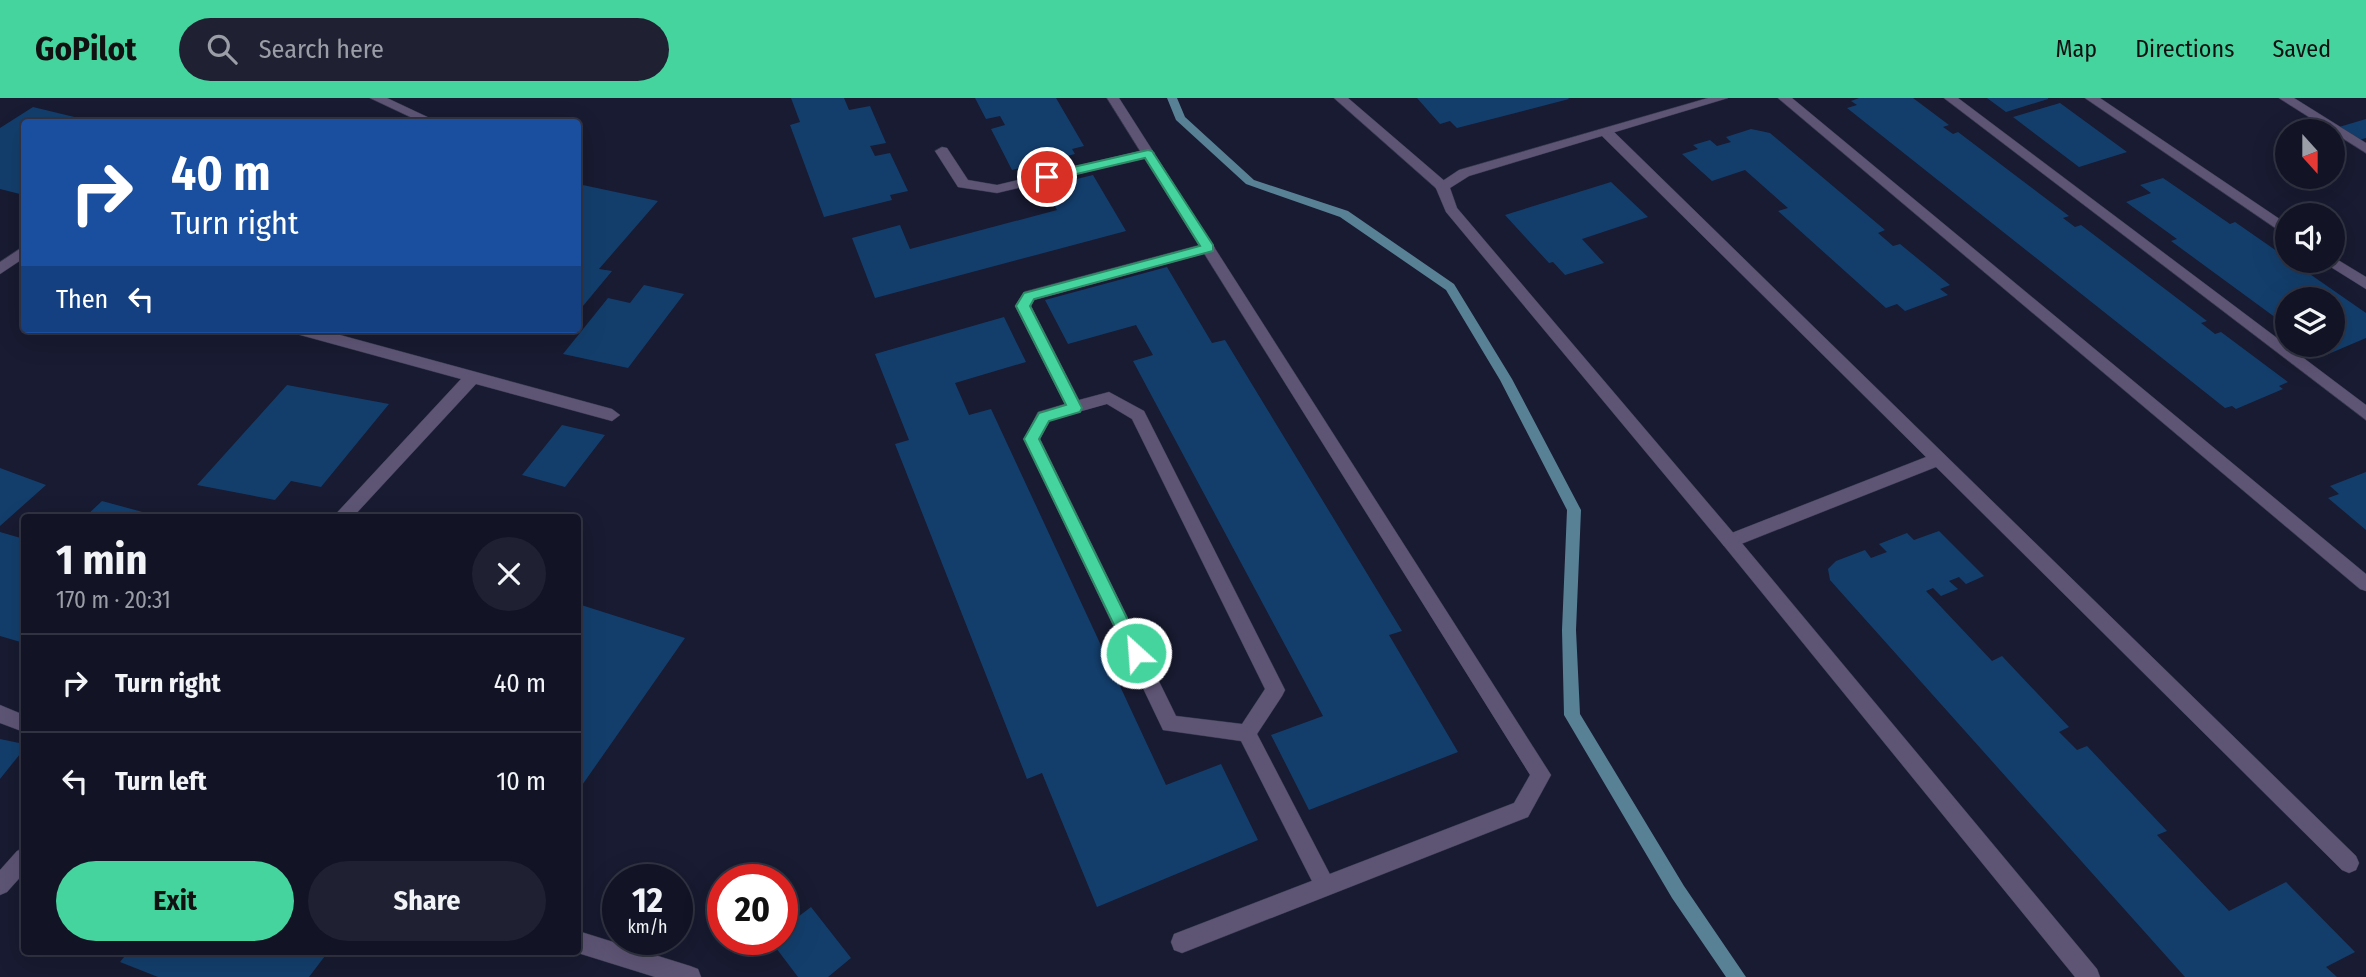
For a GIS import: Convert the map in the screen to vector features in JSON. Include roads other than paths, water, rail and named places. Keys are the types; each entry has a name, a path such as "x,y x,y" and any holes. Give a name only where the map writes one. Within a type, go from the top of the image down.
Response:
{"street":[{"path":"376,98 424,119"},
{"path":"1113,98 1542,775 1521,810 1182,942"},
{"path":"1340,98 1442,186 1451,209 1730,541 2090,977"},
{"path":"1442,186 1464,173 1722,98"},
{"path":"1784,98 2366,583"},
{"path":"1950,98 2366,414"},
{"path":"2091,98 2275,223"},
{"path":"2285,98 2366,149"},
{"path":"1606,132 2349,863"},
{"path":"942,151 962,184 997,189 1148,153"},
{"path":"0,247 21,252"},
{"path":"1075,408 1023,306 1029,296 1208,248"},
{"path":"0,269 21,254"},
{"path":"2345,271 2366,285"},
{"path":"313,333 611,415"},
{"path":"345,514 473,377"},
{"path":"1109,398 1138,415 1275,691 1247,733 1170,724 1032,439 1044,416 1109,398"},
{"path":"1730,541 1938,459"},
{"path":"0,715 21,723"},
{"path":"1247,733 1325,886"},
{"path":"0,885 21,861"},
{"path":"581,943 690,977"}],"waterway":[{"path":"1172,98 1180,118 1250,182 1344,214 1450,287 1506,379 1574,510 1569,630 1572,715 1678,892 1737,977"}]}
